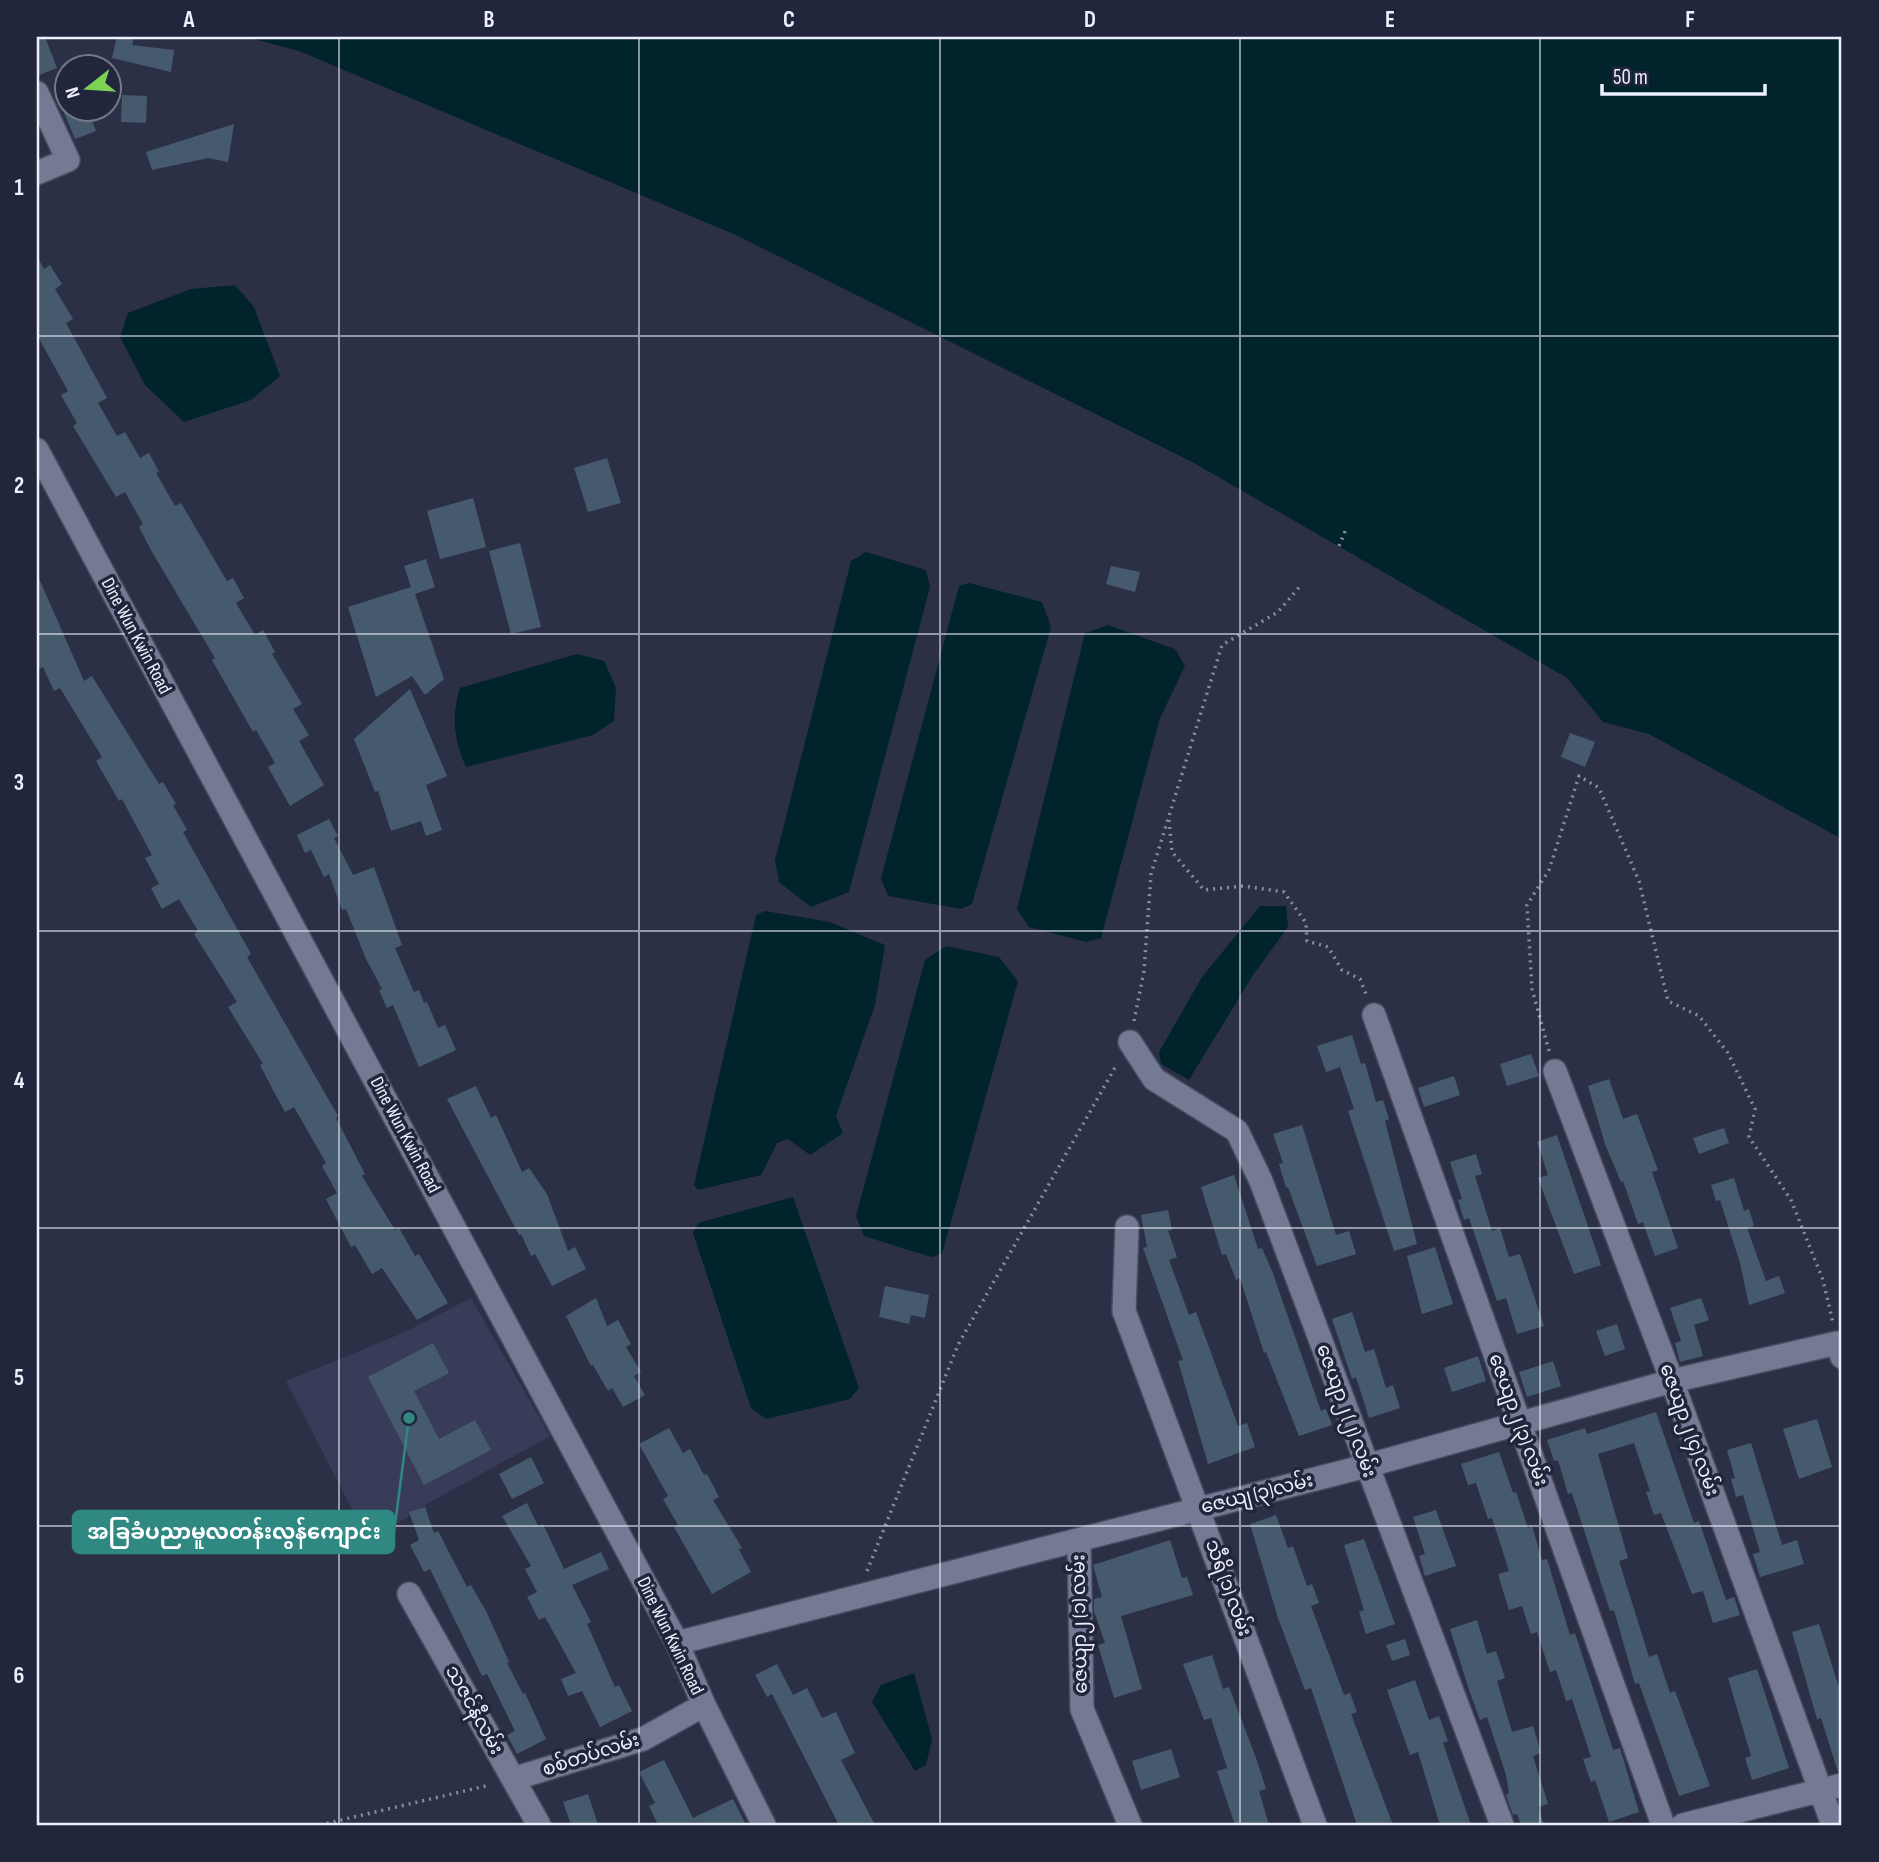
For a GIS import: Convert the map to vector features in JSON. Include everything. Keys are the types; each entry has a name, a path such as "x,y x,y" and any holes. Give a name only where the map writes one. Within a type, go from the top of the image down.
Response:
{"street":[{"path":"37,93 68,160 37,173"},
{"name":"Dine Wun Kwin Road","path":"37,450 677,1643 704,1705 764,1825"},
{"name":"ဇေယျာ၂ (၃) လမ်း","path":"1374,1014 1663,1825"},
{"name":"ဇေယျာ၂ (၂) လမ်း","path":"1130,1042 1154,1079 1237,1131 1261,1181 1502,1825"},
{"name":"ဇေယျာ၂ (၄) လမ်း","path":"1555,1071 1672,1381 1833,1825"},
{"name":"သီရိ (၁) လမ်း","path":"1127,1227 1125,1311 1315,1825"},
{"name":"ဇေယျ (၃)လမ်း","path":"677,1643 1366,1466 1672,1381 1840,1350"},
{"name":"ဇေယျာ၂ (၁) လမ်း","path":"1079,1540 1082,1709 1130,1825"},
{"name":"သဇင်နီလမ်း","path":"409,1594 539,1825"},
{"name":"စစ်တပ်လမ်း","path":"513,1779 643,1740 704,1705"},
{"path":"1683,1825 1842,1785"}],"path":[{"path":"1339,545 1346,529"},
{"path":"854,1598 958,1345 1130,1042 1144,971 1151,874 1222,645 1278,612 1302,584"},
{"path":"1555,1071 1532,989 1527,905 1549,870 1579,776 1600,788 1639,881 1668,1001 1699,1016 1728,1054 1755,1109 1749,1138 1791,1200 1823,1280 1840,1350"},
{"path":"1169,818 1172,852 1204,890 1243,886 1284,892 1306,923 1307,940 1328,947 1342,970 1360,979 1374,1014"},
{"path":"320,1825 513,1779"}],"shaded area":[{"path":"246,37 1842,37 1842,839 1649,734 1603,722 1567,678 1194,463 738,236 299,51"},
{"path":"235,285 254,307 280,376 251,400 184,422 145,385 120,337 128,313 191,289"},
{"path":"866,552 926,570 930,587 849,892 811,907 779,882 775,860 851,561"},
{"path":"969,583 1042,602 1051,627 972,904 961,909 888,896 881,878 959,586"},
{"path":"1108,625 1175,649 1185,666 1160,718 1101,938 1086,942 1029,927 1017,909 1085,633"},
{"path":"577,654 604,661 616,688 614,721 593,735 466,767 455,728 455,708 460,688"},
{"path":"1260,906 1286,906 1288,927 1253,975 1189,1080 1161,1064 1159,1052 1202,977"},
{"path":"765,911 830,922 885,945 875,1005 836,1116 843,1133 810,1155 788,1139 777,1143 761,1175 698,1190 694,1185 756,915"},
{"path":"946,946 999,957 1018,981 942,1254 931,1257 864,1236 856,1216 925,960"},
{"path":"793,1197 859,1388 850,1399 766,1419 751,1408 693,1233 698,1223"},
{"path":"471,1298 550,1436 427,1504 369,1542 286,1381 403,1333"},
{"path":"914,1673 932,1739 926,1765 915,1771 872,1702 881,1685"}],"building":[{"path":"37,37 45,37 52,55 52,70 37,76"},
{"path":"117,37 134,37 132,45 174,50 171,72 122,60 122,52 113,52"},
{"path":"122,95 147,96 146,123 121,122"},
{"path":"68,122 92,122 96,131 75,139"},
{"path":"234,124 228,162 208,158 152,170 146,152"},
{"path":"37,256 44,269 50,265 62,284 55,289 73,319 66,323 107,398 98,403 117,436 125,432 140,458 149,453 159,472 156,473 175,506 181,503 227,581 233,578 244,598 236,603 255,635 263,630 275,652 272,654 302,704 293,709 309,735 299,741 324,785 290,806 268,767 275,763 256,730 253,732 212,660 215,658 152,552 139,527 143,524 125,492 116,497 73,426 77,423 61,395 68,391 37,335"},
{"path":"607,458 621,503 588,512 574,468"},
{"path":"473,498 486,547 440,559 427,511"},
{"path":"520,543 541,627 511,634 489,551"},
{"path":"426,559 435,587 415,594 444,679 425,695 412,676 376,697 348,607 411,587 404,566"},
{"path":"1111,566 1140,572 1135,592 1106,584"},
{"path":"37,574 84,681 92,676 159,784 163,782 176,804 173,805 187,830 183,832 251,954 247,957 338,1116 336,1118 365,1174 362,1176 395,1230 399,1228 415,1256 419,1254 448,1303 417,1320 382,1268 372,1274 355,1245 351,1247 326,1199 337,1193 322,1166 326,1163 294,1107 285,1112 260,1065 263,1064 228,1007 237,1002 194,934 198,931 179,899 162,909 151,888 159,884 145,858 152,855 122,799 119,801 96,761 102,757 60,688 54,691 43,667 37,670"},
{"path":"410,689 447,776 426,785 442,830 426,836 421,821 391,831 378,791 375,792 354,739"},
{"path":"1570,733 1595,742 1585,767 1561,757"},
{"path":"329,819 338,836 334,838 353,875 374,867 402,945 395,948 414,992 419,990 424,1003 427,1002 438,1028 445,1025 456,1050 419,1067 393,1005 387,1008 379,990 382,989 366,959 346,909 342,910 329,874 324,877 311,850 305,853 297,835"},
{"path":"1352,1035 1361,1064 1365,1063 1376,1102 1383,1100 1389,1119 1385,1121 1417,1244 1394,1251 1348,1111 1354,1109 1340,1067 1326,1072 1317,1046"},
{"path":"1531,1054 1539,1076 1507,1086 1500,1064"},
{"path":"1454,1076 1460,1095 1424,1107 1418,1088"},
{"path":"1609,1079 1623,1119 1637,1114 1658,1170 1652,1172 1678,1248 1655,1256 1643,1222 1638,1224 1623,1181 1621,1182 1605,1144 1588,1086"},
{"path":"476,1086 491,1118 496,1115 522,1172 529,1168 547,1194 568,1251 575,1247 586,1269 552,1286 535,1254 531,1256 521,1234 519,1235 447,1099"},
{"path":"1302,1125 1336,1235 1349,1231 1356,1254 1317,1266 1288,1187 1286,1188 1279,1164 1283,1163 1273,1134"},
{"path":"1724,1128 1729,1143 1699,1154 1693,1138"},
{"path":"1557,1135 1601,1265 1574,1274 1538,1178 1548,1175 1537,1142"},
{"path":"1476,1154 1482,1174 1475,1176 1492,1231 1500,1228 1509,1257 1520,1254 1544,1326 1517,1334 1506,1298 1497,1301 1469,1218 1464,1220 1458,1200 1462,1199 1450,1162"},
{"path":"1234,1175 1258,1249 1262,1248 1272,1271 1321,1411 1326,1409 1332,1425 1299,1436 1266,1352 1264,1353 1240,1278 1236,1280 1226,1254 1222,1255 1201,1187"},
{"path":"1734,1178 1744,1211 1749,1209 1754,1226 1747,1228 1766,1281 1779,1276 1785,1293 1749,1305 1740,1263 1720,1200 1716,1201 1711,1185"},
{"path":"1168,1210 1172,1230 1168,1231 1177,1257 1169,1260 1189,1315 1196,1312 1238,1426 1247,1423 1255,1447 1208,1464 1178,1361 1183,1360 1143,1248 1147,1247 1141,1215"},
{"path":"1435,1247 1453,1304 1422,1314 1407,1256"},
{"path":"885,1286 929,1295 925,1318 911,1315 909,1324 879,1317"},
{"path":"596,1298 607,1326 618,1320 631,1344 626,1347 641,1372 634,1376 645,1395 623,1407 612,1388 608,1391 593,1365 591,1366 566,1316"},
{"path":"1701,1298 1709,1320 1694,1325 1703,1356 1680,1362 1675,1343 1681,1341 1670,1308"},
{"path":"1352,1312 1365,1352 1374,1349 1386,1388 1393,1385 1400,1408 1369,1418 1356,1377 1352,1379 1332,1319"},
{"path":"1617,1324 1625,1349 1605,1356 1596,1331"},
{"path":"433,1343 449,1373 414,1391 439,1439 475,1420 491,1450 424,1485 368,1377"},
{"path":"1478,1356 1486,1381 1452,1392 1444,1368"},
{"path":"1553,1361 1561,1386 1527,1397 1519,1372"},
{"path":"1656,1412 1694,1523 1699,1521 1726,1600 1734,1597 1740,1615 1713,1623 1703,1591 1692,1594 1661,1513 1654,1515 1646,1492 1650,1491 1634,1443 1598,1454 1628,1558 1619,1561 1649,1657 1657,1654 1670,1693 1675,1691 1710,1786 1679,1796 1639,1683 1635,1684 1614,1610 1610,1611 1572,1493 1568,1494 1558,1460 1554,1461 1547,1440 1585,1428 1587,1434"},
{"path":"1817,1419 1832,1467 1799,1479 1783,1429"},
{"path":"669,1428 683,1453 690,1449 704,1475 707,1474 719,1497 713,1500 742,1548 739,1550 751,1572 712,1594 674,1527 678,1525 663,1499 668,1496 639,1444"},
{"path":"1751,1443 1782,1545 1797,1540 1804,1564 1760,1577 1753,1554 1760,1552 1743,1495 1736,1497 1731,1479 1735,1478 1727,1450"},
{"path":"1499,1452 1528,1528 1532,1526 1542,1560 1547,1559 1570,1635 1575,1633 1613,1750 1620,1748 1639,1812 1609,1822 1595,1780 1591,1782 1583,1759 1591,1757 1572,1699 1566,1701 1556,1670 1550,1672 1537,1632 1531,1634 1522,1606 1509,1610 1498,1574 1509,1571 1492,1518 1488,1519 1476,1483 1468,1485 1461,1464"},
{"path":"531,1457 544,1483 512,1499 499,1474"},
{"path":"527,1503 538,1526 543,1524 564,1569 601,1552 609,1569 572,1585 591,1622 587,1624 615,1687 619,1685 632,1711 600,1727 582,1691 568,1696 561,1679 576,1673 545,1617 539,1620 527,1597 537,1592 525,1569 531,1566 502,1516"},
{"path":"425,1507 434,1533 438,1531 467,1587 471,1585 487,1613 509,1662 507,1663 523,1694 525,1693 546,1739 517,1754 507,1735 515,1731 487,1674 482,1676 430,1569 424,1572 410,1545 419,1540 409,1512"},
{"path":"1436,1510 1456,1566 1425,1576 1419,1556 1425,1554 1413,1517"},
{"path":"1276,1515 1288,1548 1293,1546 1307,1586 1312,1584 1319,1603 1311,1606 1344,1695 1350,1693 1357,1712 1351,1714 1393,1825 1357,1825 1311,1688 1305,1690 1278,1618 1250,1524"},
{"path":"1364,1539 1395,1624 1366,1634 1359,1612 1364,1610 1344,1545"},
{"path":"1170,1540 1182,1578 1187,1577 1193,1595 1121,1616 1142,1689 1114,1698 1098,1645 1105,1643 1094,1611 1094,1599 1102,1597 1093,1565"},
{"path":"1477,1620 1487,1654 1496,1651 1505,1678 1497,1681 1512,1732 1533,1726 1541,1753 1533,1756 1548,1804 1538,1807 1544,1825 1521,1825 1517,1814 1513,1815 1506,1795 1509,1793 1506,1775 1487,1717 1480,1720 1469,1690 1450,1629"},
{"path":"1819,1624 1842,1697 1842,1771 1838,1772 1821,1718 1817,1719 1792,1632"},
{"path":"1405,1639 1410,1655 1392,1661 1386,1645"},
{"path":"1212,1655 1223,1689 1229,1687 1256,1758 1266,1789 1259,1791 1269,1825 1235,1825 1217,1771 1227,1768 1211,1718 1204,1720 1183,1664"},
{"path":"777,1664 793,1695 807,1688 822,1718 836,1712 855,1753 841,1760 875,1825 839,1825 772,1694 767,1697 755,1675"},
{"path":"1757,1669 1789,1768 1752,1780 1745,1758 1751,1756 1728,1678"},
{"path":"1415,1680 1429,1720 1439,1716 1448,1741 1443,1743 1471,1825 1440,1825 1418,1752 1410,1755 1387,1690"},
{"path":"1171,1749 1180,1777 1141,1790 1132,1761"},
{"path":"664,1760 693,1818 733,1799 746,1825 658,1825 649,1806 655,1803 639,1772"},
{"path":"588,1794 598,1825 571,1825 563,1802"}],"place":[{"name":"အခြခံပညာမူလတန်းလွန်ကျောင်း","path":"409,1418"}]}
